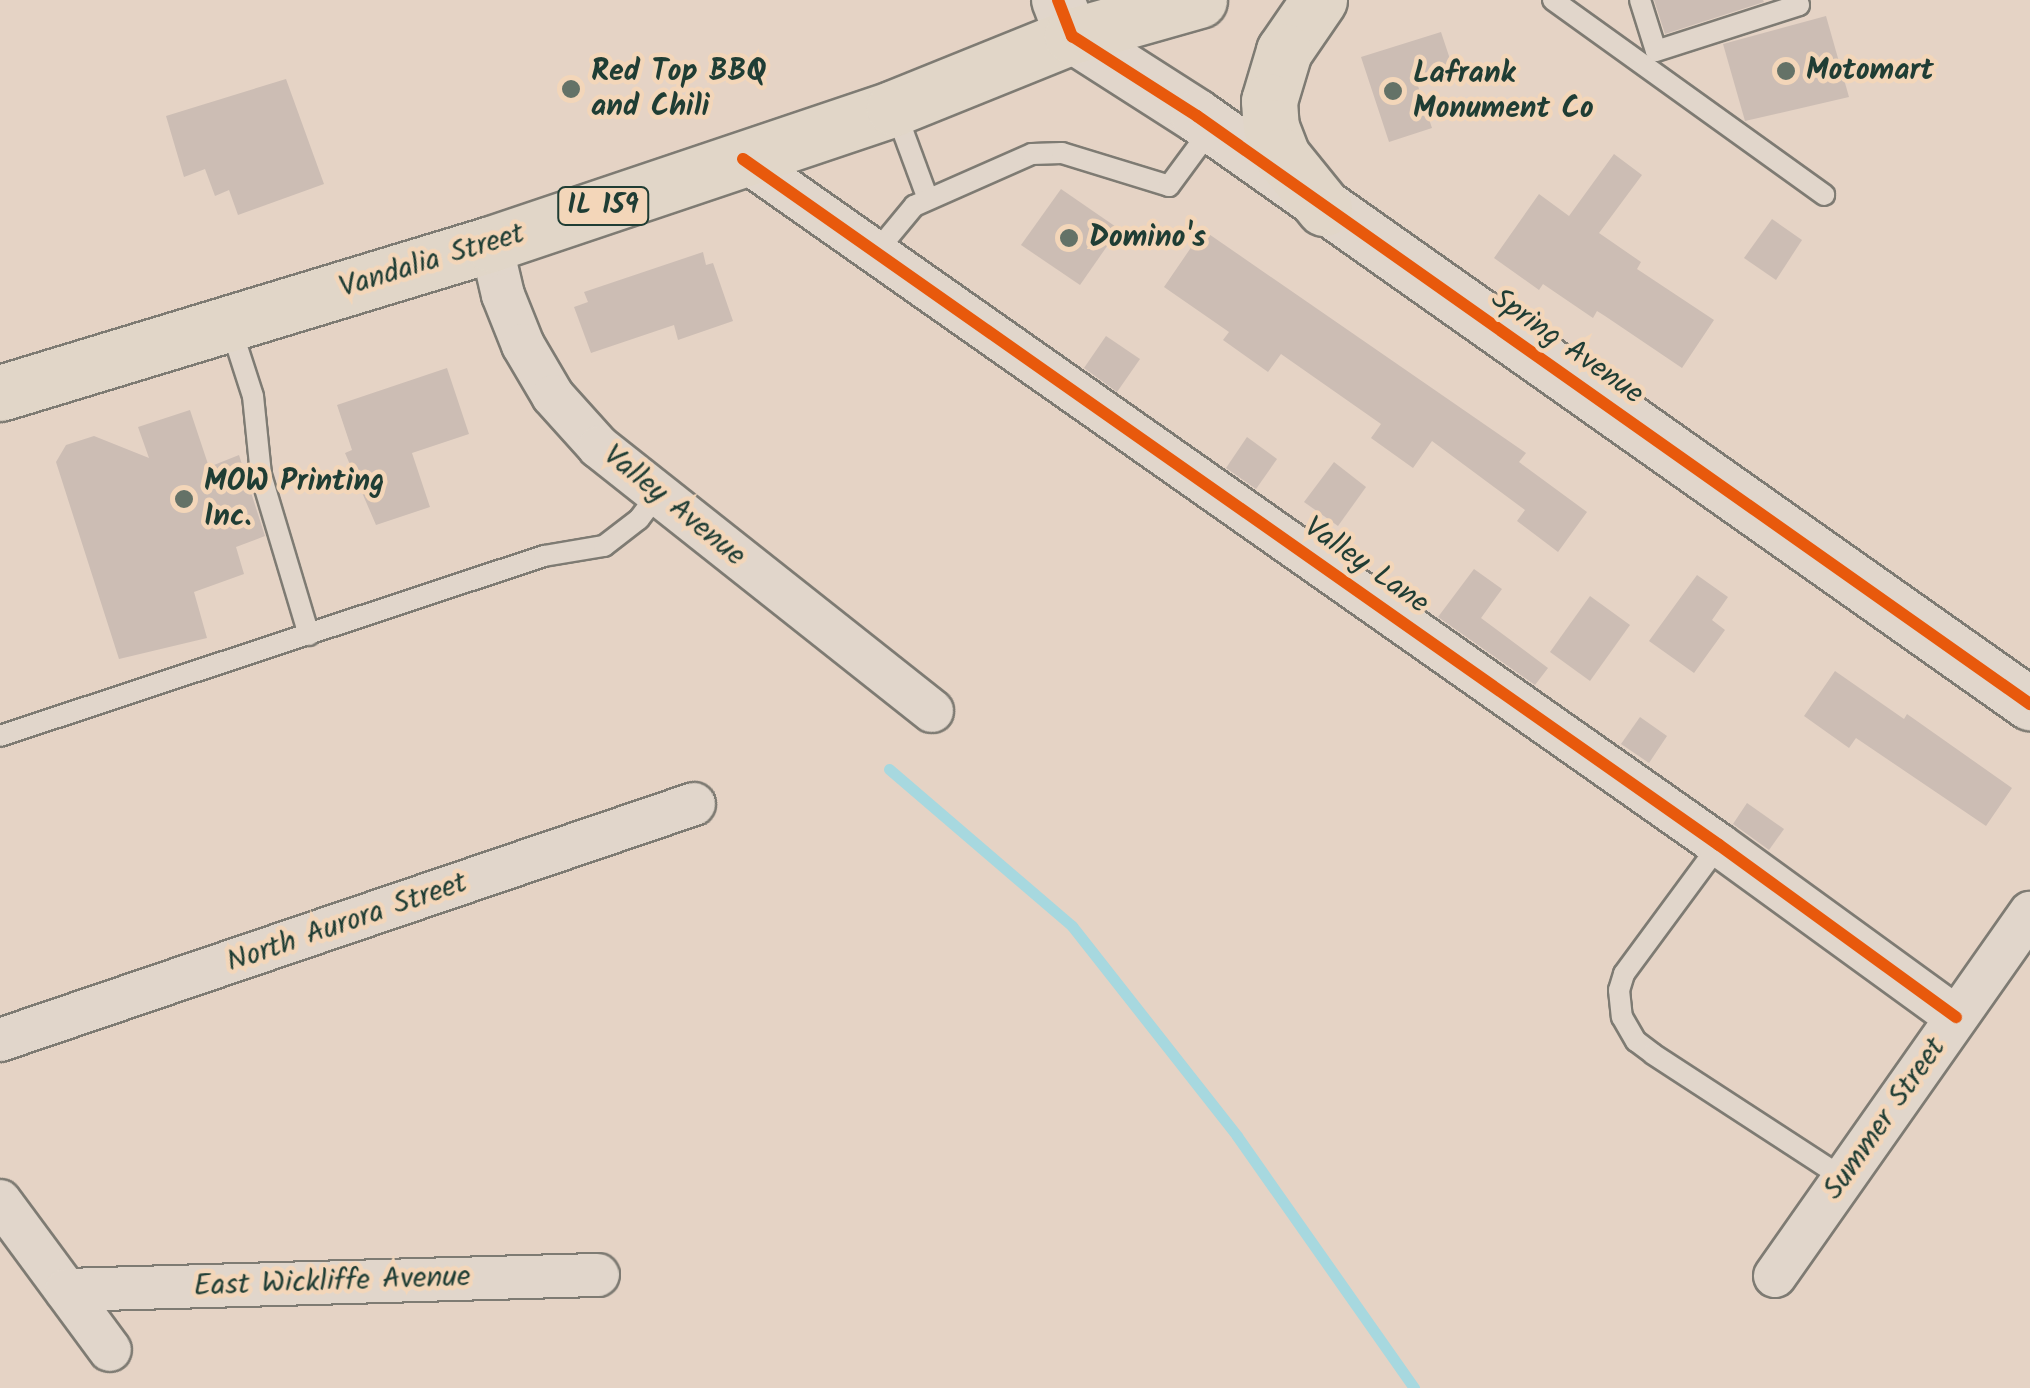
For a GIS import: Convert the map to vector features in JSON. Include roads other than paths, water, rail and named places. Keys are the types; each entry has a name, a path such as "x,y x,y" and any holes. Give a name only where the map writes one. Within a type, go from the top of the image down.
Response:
{"main road":[{"name":"Vandalia Street","path":"0,393 491,244 894,108 1065,18 1199,0"},
{"path":"1319,0 1284,50 1269,100 1271,127 1282,156 1324,208"}],"street":[{"name":"Spring Avenue","path":"1065,18 1324,208 2030,704"},
{"name":"Valley Lane","path":"743,159 1719,844 1956,1018"},
{"name":"Valley Avenue","path":"491,244 503,295 522,344 554,396 599,447 932,711"},
{"name":"North Aurora Street","path":"0,1040 694,804"},
{"name":"Summer Street","path":"1775,1276 2030,913"},
{"path":"0,1201 110,1350"},
{"name":"East Wickliffe Avenue","path":"66,1290 598,1275"}],"lane":[{"path":"1552,0 1824,195"},
{"path":"1640,0 1656,50"},
{"path":"1630,58 1798,5 1797,0"},
{"path":"894,108 928,199"},
{"path":"876,252 902,217 928,199 1044,152 1090,160 1168,186 1212,128"},
{"path":"230,323 254,396 261,475 308,634"},
{"path":"0,736 544,556 604,546 639,520 658,494"},
{"path":"1719,844 1624,974 1618,990 1622,1017 1636,1041 1653,1054 1843,1178"}],"waterway":[{"path":"889,769 1072,926 1237,1136 1414,1388"}],"place":[{"name":"Motomart","path":"1786,71"},
{"name":"Red Top BBQ and Chili","path":"571,89"},
{"name":"Lafrank Monument Co","path":"1393,91"},
{"name":"Domino's","path":"1069,238"},
{"name":"MOW Printing Inc.","path":"184,499"}]}
